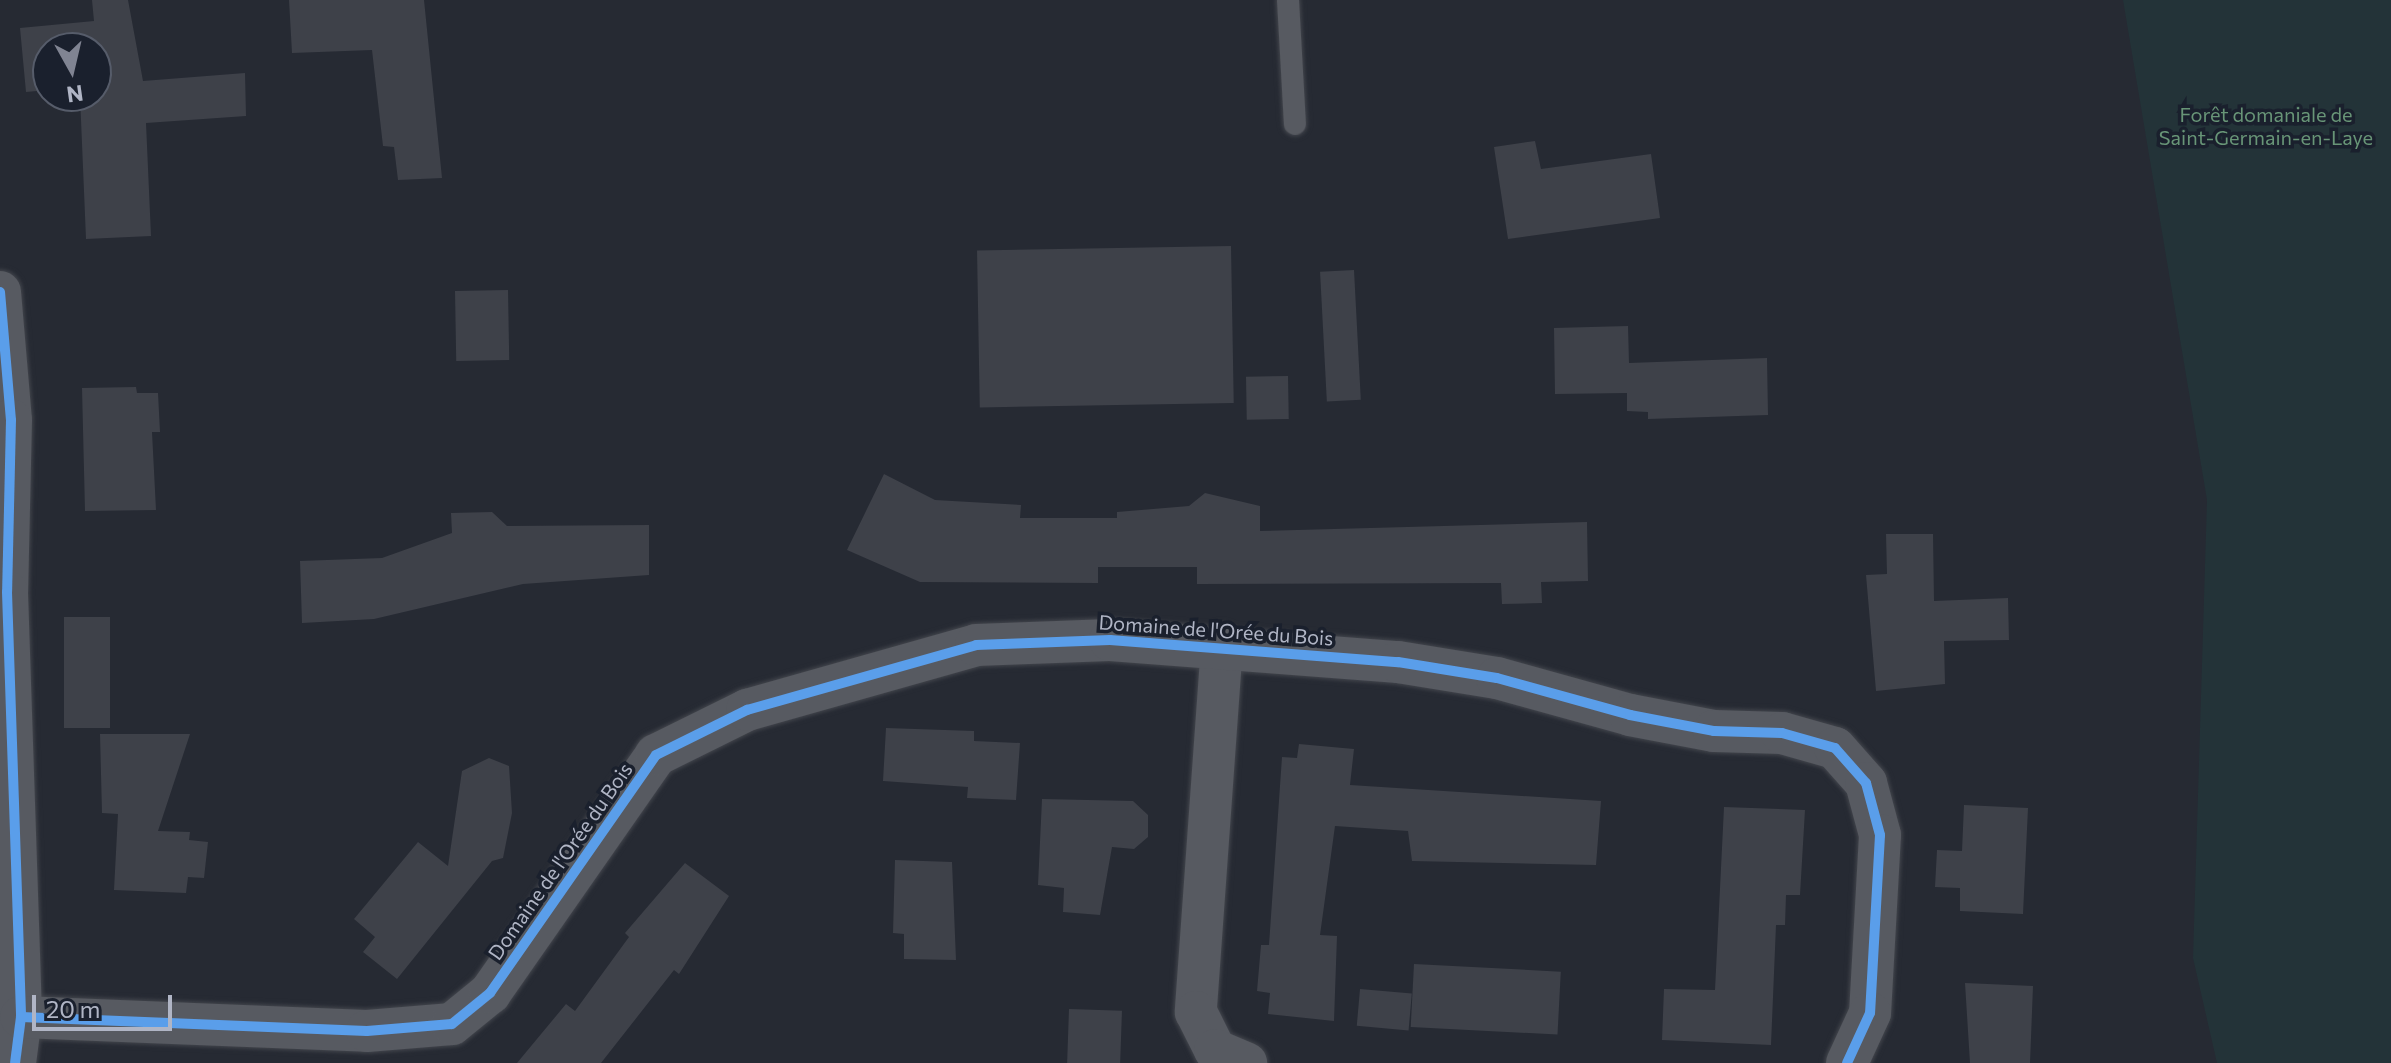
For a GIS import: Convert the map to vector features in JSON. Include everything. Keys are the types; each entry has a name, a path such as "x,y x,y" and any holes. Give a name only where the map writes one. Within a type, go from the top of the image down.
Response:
{"street":[{"path":"0,292 11,420 7,592 21,1017 10,1059"},
{"name":"Domaine de l'Orée du Bois","path":"21,1017 367,1031 452,1024 490,993 656,755 747,710 976,645 1222,645 1483,675 1630,715 1714,731 1782,733 1835,748 1866,783 1880,835 1870,1013 1847,1063"},
{"name":"Domaine de l'Orée du Bois","path":"1222,645 1196,1012 1215,1050 1246,1063"}],"lane":[{"path":"1288,0 1295,124"}],"green space":[{"name":"Forêt domaniale de Saint-Germain-en-Laye","path":"2123,0 2391,0 2391,1063 2217,1063 2193,958 2207,500"}],"building":[{"path":"92,0 128,0 143,81 245,73 246,116 146,123 151,236 86,239 81,112 112,112 112,32 32,32 32,91 26,92 20,28 94,21"},
{"path":"289,0 424,0 442,178 398,180 394,147 383,146 372,50 292,53"},
{"path":"1535,141 1541,169 1651,154 1660,218 1508,239 1494,147"},
{"path":"1231,246 1234,403 980,407 977,250"},
{"path":"1354,270 1361,400 1327,402 1320,272"},
{"path":"508,290 509,360 456,361 455,291"},
{"path":"1628,326 1629,363 1767,358 1768,415 1648,419 1648,412 1627,411 1627,393 1555,394 1554,328"},
{"path":"1288,376 1289,419 1247,420 1246,377"},
{"path":"136,387 137,393 158,393 160,432 152,432 156,510 85,511 82,388"},
{"path":"884,474 935,500 1021,505 1020,518 1117,518 1117,512 1189,506 1205,493 1260,506 1260,531 1587,522 1588,581 1541,582 1542,603 1502,604 1501,583 1197,584 1197,567 1098,567 1098,583 920,582 847,550"},
{"path":"492,512 507,526 649,525 649,575 523,584 374,619 302,623 300,561 382,558 452,533 451,513"},
{"path":"1886,534 1933,534 1934,601 2008,598 2009,640 1944,641 1945,684 1876,691 1866,575 1887,574"},
{"path":"64,617 110,617 110,728 64,728"},
{"path":"886,728 974,731 974,741 1020,743 1016,800 967,798 968,787 883,781"},
{"path":"100,734 190,734 158,831 190,832 189,840 208,842 204,878 188,877 186,893 114,890 118,814 102,813"},
{"path":"1299,744 1354,749 1350,785 1601,801 1596,865 1412,861 1408,831 1335,826 1320,935 1337,936 1334,1021 1268,1014 1270,993 1257,991 1261,945 1269,945 1282,757 1297,758"},
{"path":"489,758 509,766 512,813 503,858 492,861 397,979 363,952 375,937 354,919 418,842 448,866 462,771"},
{"path":"1042,799 1133,801 1148,815 1148,837 1134,849 1112,847 1100,915 1063,912 1064,888 1038,885"},
{"path":"1964,805 2028,808 2023,914 1960,911 1960,888 1935,887 1937,850 1962,851"},
{"path":"1724,807 1805,810 1800,895 1786,895 1785,925 1776,925 1771,1045 1662,1040 1664,989 1715,990"},
{"path":"895,860 952,862 956,960 904,959 904,934 893,933"},
{"path":"685,863 729,896 679,974 674,970 601,1063 517,1063 566,1004 575,1011 629,937 625,933"},
{"path":"1414,964 1561,972 1558,1035 1411,1027"},
{"path":"1965,983 2033,986 2030,1063 1970,1063"},
{"path":"1360,989 1412,994 1409,1030 1357,1026"},
{"path":"1069,1009 1122,1011 1120,1063 1067,1063"}],"cycle path":[{"path":"0,292 11,420 7,592 21,1017 15,1063"},
{"path":"21,1017 367,1031 452,1024 490,993 656,755 747,710 976,645 1110,640 1398,662 1497,678 1630,715 1714,731 1782,733 1835,748 1866,783 1880,835 1870,1013 1847,1063"}]}
